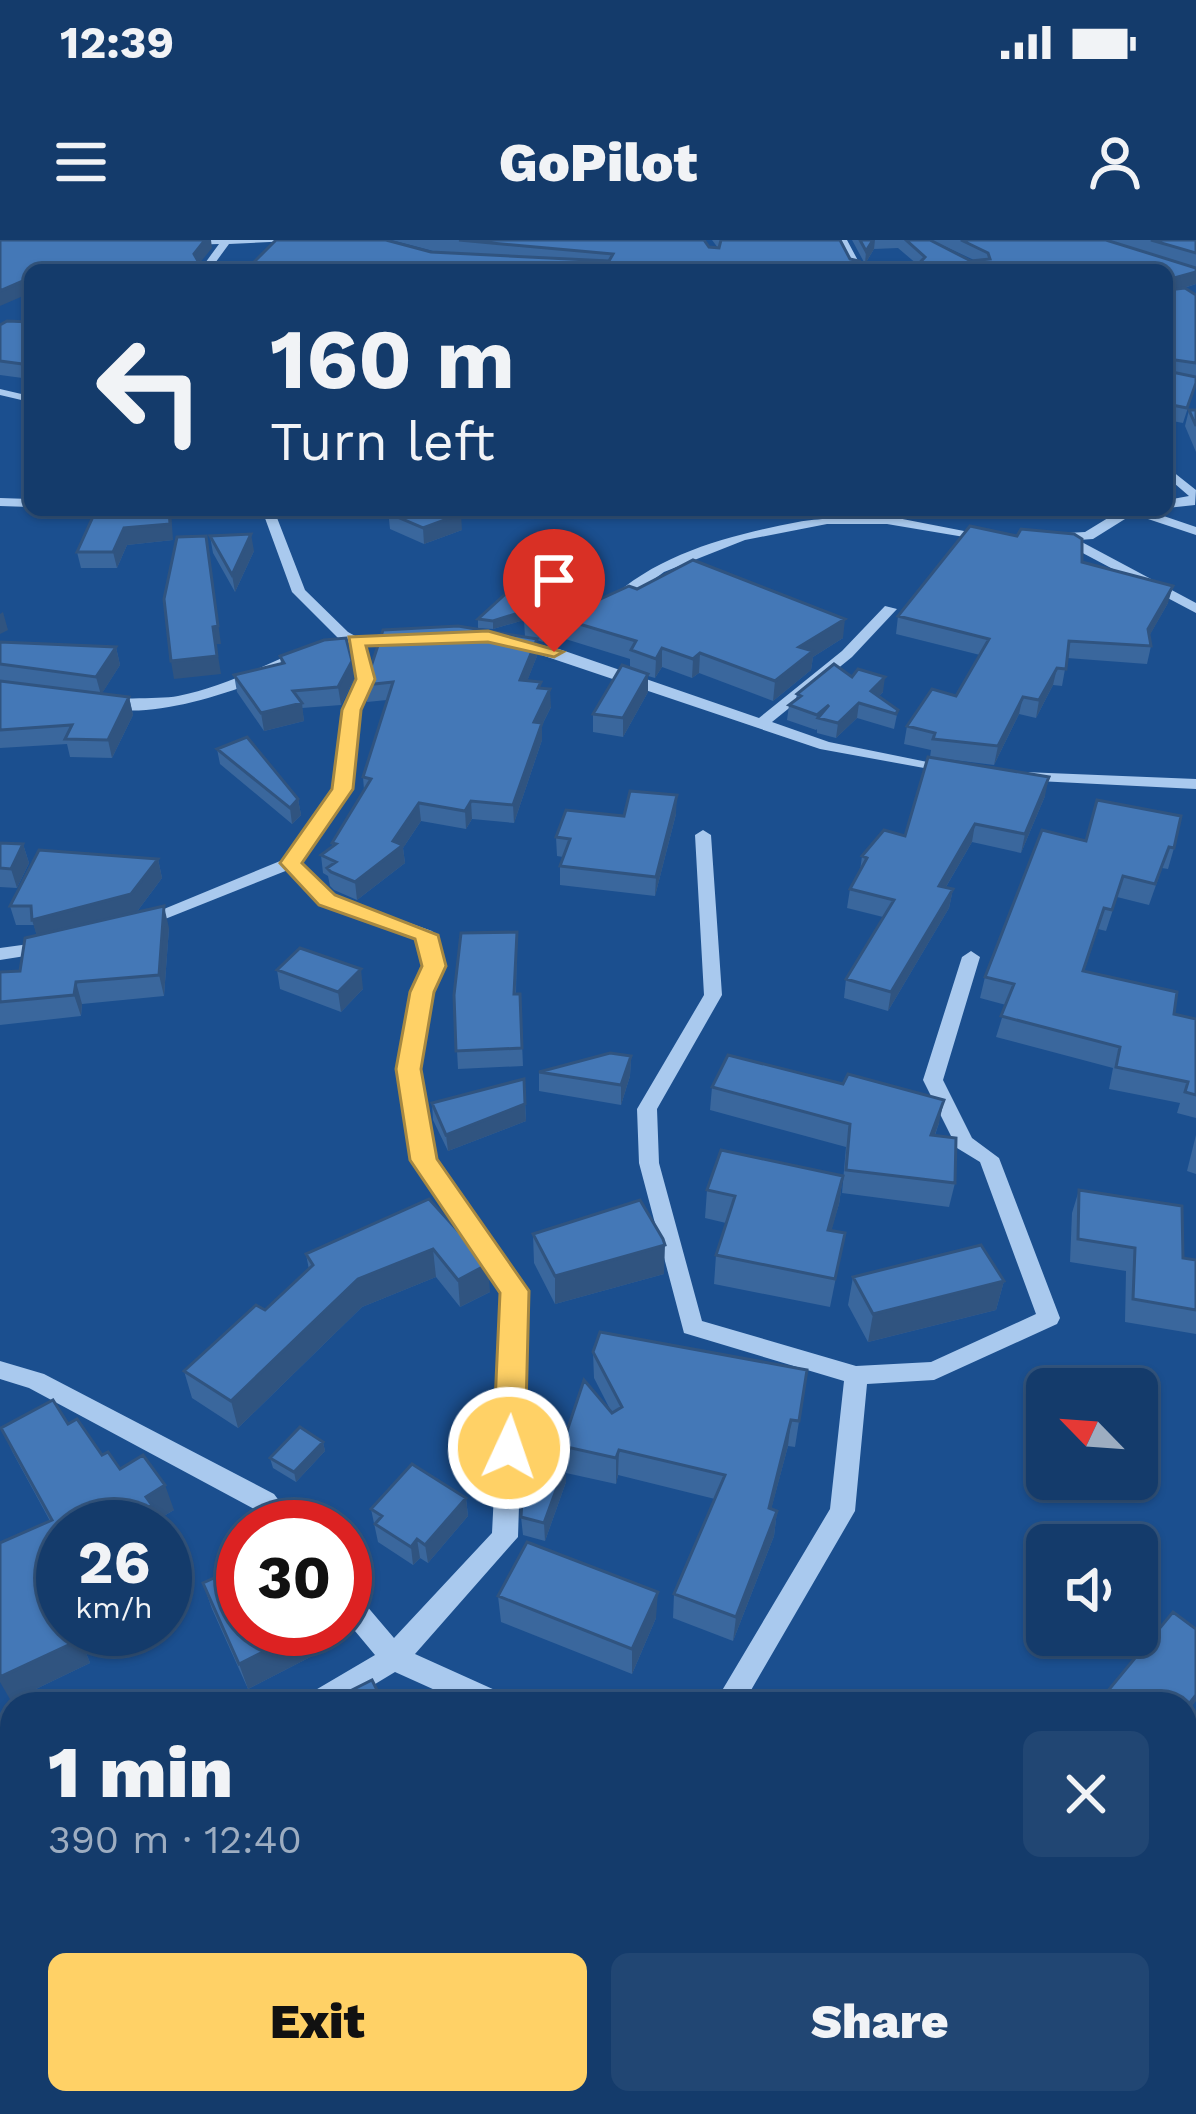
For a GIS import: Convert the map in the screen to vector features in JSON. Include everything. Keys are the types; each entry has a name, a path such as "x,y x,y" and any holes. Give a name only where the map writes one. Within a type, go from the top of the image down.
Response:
{"street":[{"path":"181,242 305,240"},
{"path":"209,264 225,243"},
{"path":"1173,476 1196,496 1191,502 1173,504"},
{"path":"122,928 164,916 291,863 343,789 351,710 366,679 349,638 298,592 270,516"},
{"path":"853,520 860,516"},
{"path":"599,607 633,591 659,569 742,538 827,520 878,516"},
{"path":"890,516 1018,539"},
{"path":"1036,539 1088,536 1122,516"},
{"path":"1150,516 1196,531"},
{"path":"1061,536 1196,609"},
{"path":"762,724 847,654 890,609"},
{"path":"520,632 488,637 554,652 826,746 970,775"},
{"path":"82,699 111,705 170,700 229,684 349,638 431,636"},
{"path":"1012,777 1196,784"},
{"path":"703,835 713,995 647,1109 649,1163 692,1327 856,1375 934,1371 1049,1318 989,1159 964,1143 933,1080 971,957"},
{"path":"291,863 327,900 426,935 434,966 422,992 408,1069 424,1160 514,1291 505,1538 394,1658 337,1692"},
{"path":"0,954 61,944"},
{"path":"0,1370 36,1381 261,1500"},
{"path":"735,1692 842,1511 856,1375"},
{"path":"372,1632 394,1658 469,1692"}],"building":[{"path":"0,240 205,240 194,254 198,261 194,264 24,264 24,281 0,291"},
{"path":"276,240 386,240 431,252 609,261 613,254 459,240 704,240 709,247 719,248 721,240 840,240 850,259 859,261 857,264 252,264"},
{"path":"906,240 930,240 971,261 990,259 988,253 961,240 1106,240 1196,268 1196,272 1173,278 1173,264 919,264 925,257"},
{"path":"1151,240 1196,240 1196,253"},
{"path":"1185,288 1196,295 1196,363 1173,360 1173,289"},
{"path":"24,322 24,364 0,361 0,325"},
{"path":"1173,372 1196,377 1187,408 1173,405"},
{"path":"93,516 169,516 170,524 124,528 113,552 77,552"},
{"path":"395,516 456,516 423,528"},
{"path":"970,526 1017,536 1021,529 1074,534 1082,539 1082,562 1173,586 1148,629 1151,646 1069,641 1066,669 1057,668 1039,700 1023,697 998,746 933,739 935,733 907,726 932,689 956,696 989,639 898,616"},
{"path":"251,534 232,575 210,536"},
{"path":"206,536 218,626 213,627 217,656 171,661 164,599 177,537"},
{"path":"693,560 845,619 799,647 813,651 775,681 700,653 693,659 662,648 656,659 631,650 636,641 546,614 542,622 524,618 598,600 629,586 637,589"},
{"path":"523,578 569,597 493,621 478,619"},
{"path":"458,626 537,639 520,680 541,682 538,688 550,689 534,722 542,723 513,805 471,801 465,811 419,803 393,841 403,845 355,882 331,872 327,868 336,862 321,855 336,844 332,843 371,779 363,777 393,682 365,685 383,630"},
{"path":"346,638 352,661 338,687 293,691 302,703 261,713 234,675 284,663 280,656 324,640"},
{"path":"0,642 116,647 96,677 0,664"},
{"path":"834,664 852,677 858,669 885,677 871,691 898,710 896,714 859,703 838,723 818,718 829,705 817,715 789,705"},
{"path":"622,665 648,674 623,718 593,714"},
{"path":"0,681 129,697 108,740 65,739 72,725 0,730"},
{"path":"247,737 298,799 290,808 217,749"},
{"path":"928,757 1049,777 1025,834 975,824 939,886 953,889 891,992 846,979 894,900 850,889 867,858 862,856 884,830 905,836"},
{"path":"630,791 677,795 656,877 560,866 570,839 556,837 566,810 624,816"},
{"path":"1097,800 1181,816 1174,848 1169,847 1155,884 1123,876 1112,910 1104,908 1083,971 1177,992 1174,1014 1196,1019 1196,1095 1185,1092 1188,1082 1116,1067 1120,1047 1001,1016 1014,984 985,977 1042,830 1086,841"},
{"path":"0,843 23,844 11,869 0,868"},
{"path":"39,850 158,859 131,894 32,920 31,906 10,906"},
{"path":"164,906 159,975 76,982 74,995 0,1002 0,972 20,971 25,938"},
{"path":"517,932 514,994 520,994 522,1048 456,1051 454,995 461,933"},
{"path":"300,948 361,969 338,992 277,970"},
{"path":"610,1053 631,1056 621,1085 539,1072"},
{"path":"728,1055 843,1084 848,1074 944,1100 931,1135 956,1138 955,1183 846,1170 850,1124 712,1087"},
{"path":"524,1079 525,1104 446,1135 432,1103"},
{"path":"721,1150 843,1176 828,1230 845,1233 835,1279 716,1255 735,1196 707,1190"},
{"path":"1079,1190 1182,1206 1183,1258 1196,1260 1196,1310 1133,1299 1135,1248 1078,1239"},
{"path":"429,1199 488,1264 458,1280 433,1249 358,1279 231,1401 184,1371 256,1305 265,1310 313,1265 306,1254"},
{"path":"640,1200 665,1245 555,1276 533,1234"},
{"path":"981,1245 1004,1281 873,1314 853,1277"},
{"path":"600,1332 807,1370 799,1421 791,1420 769,1508 777,1511 736,1617 674,1594 725,1475 619,1450 616,1458 562,1446 584,1380 612,1413 622,1407 593,1352"},
{"path":"53,1400 68,1424 77,1419 102,1455 108,1452 120,1469 143,1455 165,1485 146,1497 148,1500 41,1500 1,1428"},
{"path":"300,1427 323,1442 294,1472 270,1458"},
{"path":"539,1457 566,1463 544,1523 521,1517 522,1501"},
{"path":"412,1464 466,1498 425,1545 417,1539 411,1547 375,1524 382,1516 372,1508"},
{"path":"36,1527 36,1656 45,1656 0,1677 0,1543"},
{"path":"527,1542 658,1592 632,1649 498,1596"},
{"path":"216,1577 216,1612 203,1583"},
{"path":"1173,1612 1196,1629 1196,1692 1107,1692 1137,1656 1158,1656 1158,1630"},
{"path":"372,1680 378,1692 348,1692"}],"route":[{"path":"509,1448 514,1291 424,1160 408,1069 422,992 434,966 426,935 327,900 291,863 343,789 351,710 366,679 355,641 488,637 554,652"}]}
